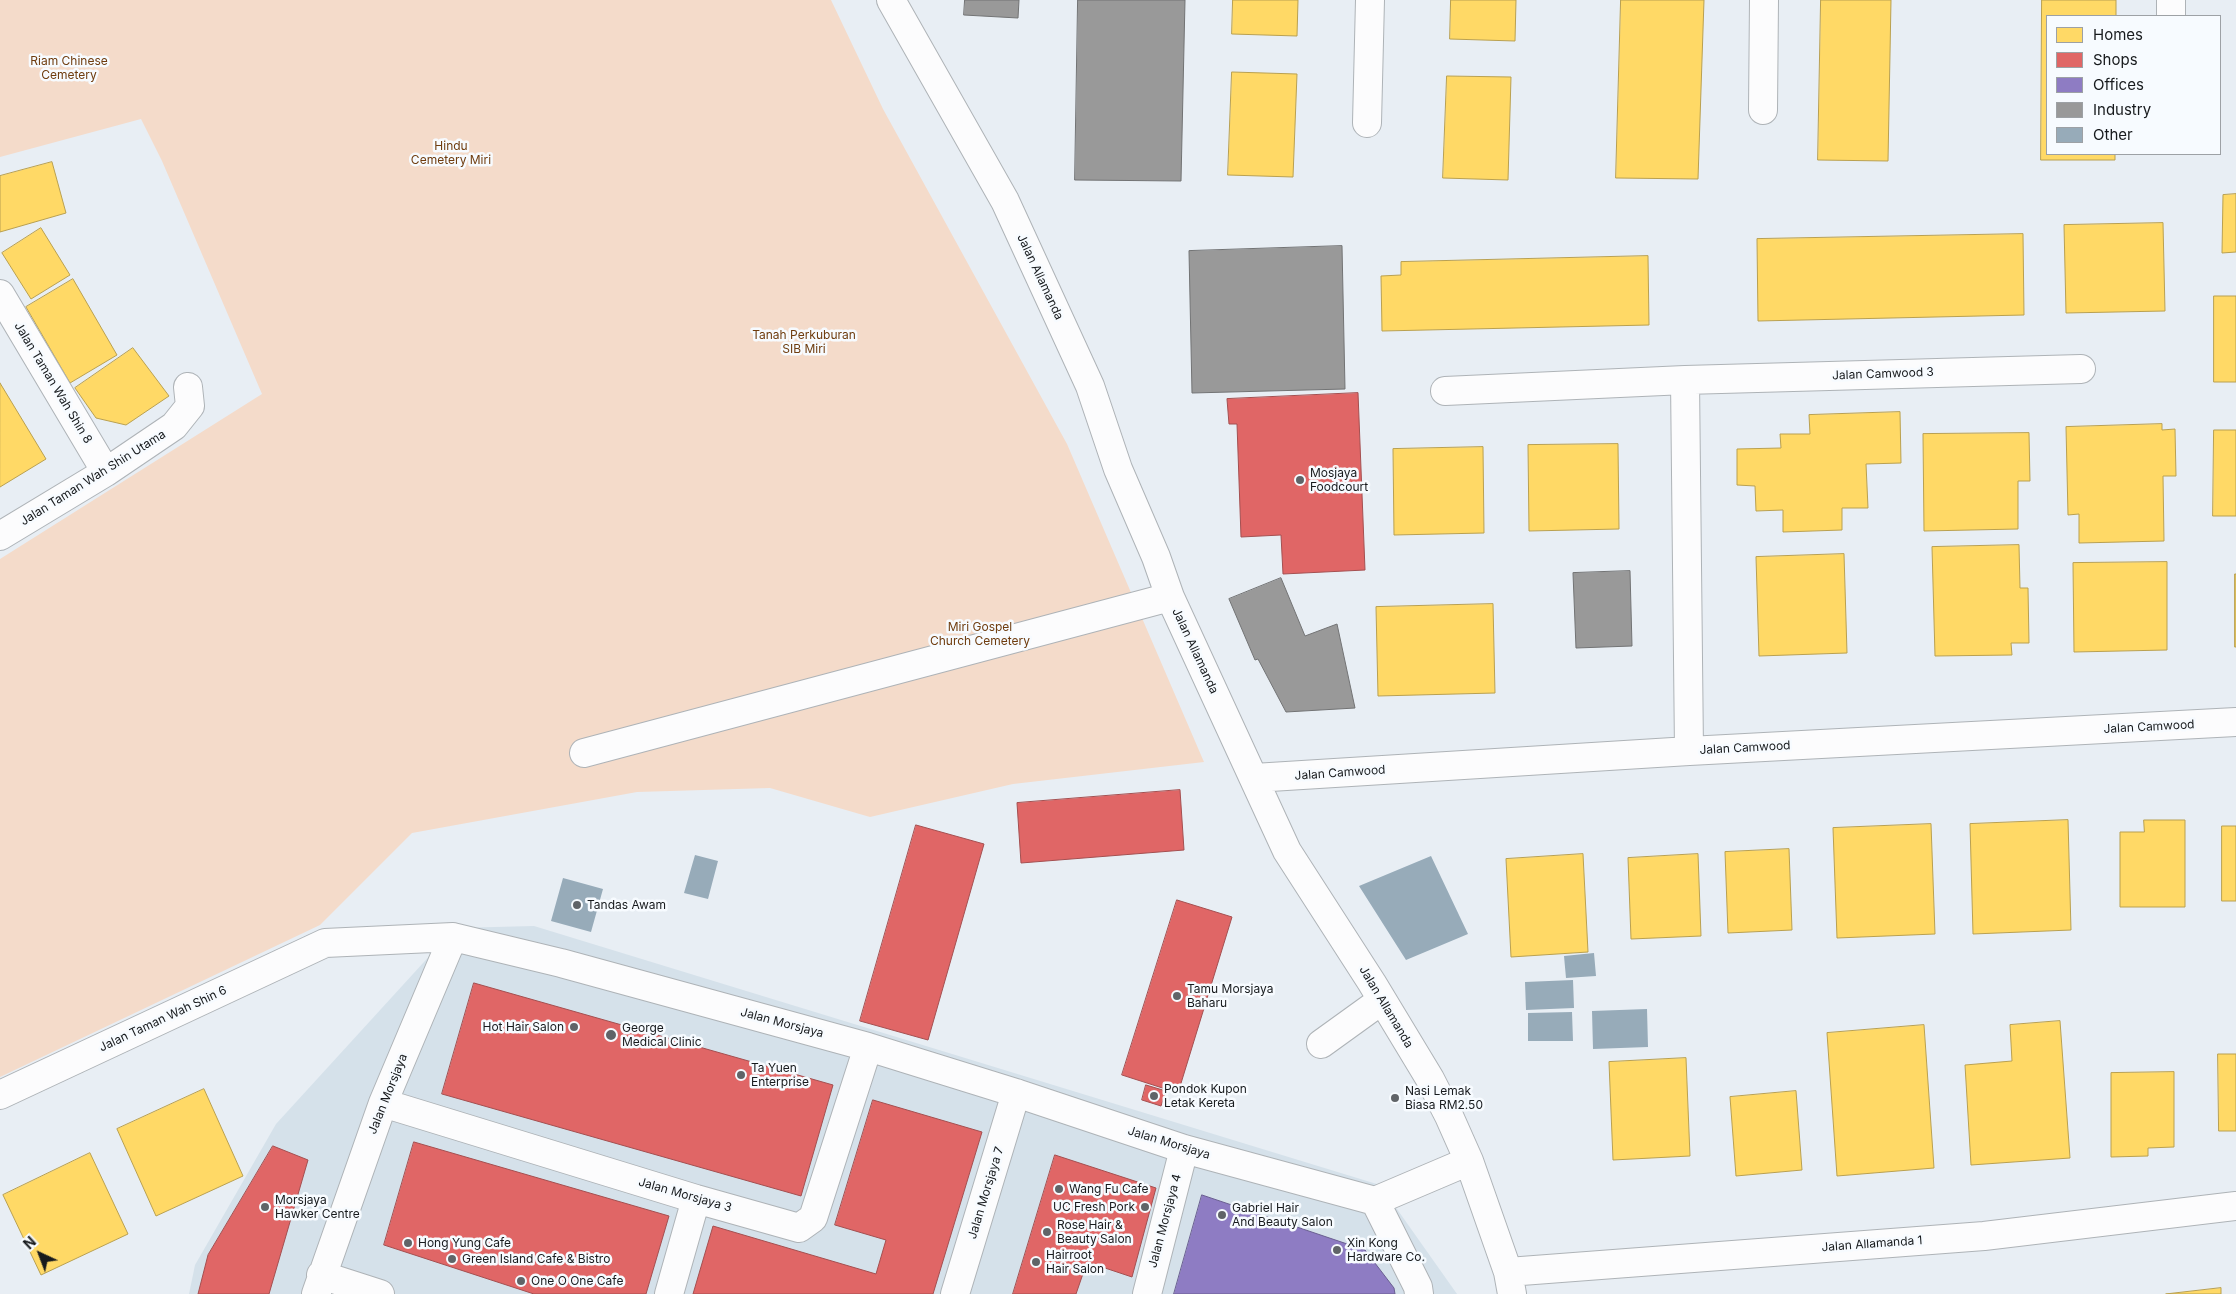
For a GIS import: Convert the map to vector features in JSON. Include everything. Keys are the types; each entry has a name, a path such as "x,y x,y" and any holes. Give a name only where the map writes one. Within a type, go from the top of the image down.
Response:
{"street":[{"name":"Jalan Allamanda","path":"891,0 1005,201 1090,386 1118,469 1156,557 1170,597 1288,851 1430,1079 1469,1161 1510,1283"},
{"path":"1367,123 1370,0"},
{"path":"1763,110 1764,0"},
{"path":"2171,0 2171,15"},
{"name":"Jalan Taman Wah Shin 8","path":"0,294 106,472"},
{"name":"Jalan Camwood 3","path":"1445,390 1685,380 2081,369"},
{"path":"1685,380 1689,751"},
{"name":"Jalan Taman Wah Shin Utama","path":"0,536 106,472 174,426 190,406 188,387"},
{"path":"584,753 1170,597"},
{"name":"Jalan Camwood","path":"1254,778 1689,751 2236,722"},
{"name":"Jalan Taman Wah Shin 6","path":"0,1095 325,943 453,937"},
{"name":"Jalan Morsjaya","path":"318,1285 383,1103 453,937 570,966 868,1047 1016,1093 1184,1149 1375,1201"},
{"path":"1320,1044 1382,1000"},
{"name":"Jalan Morsjaya 3","path":"383,1103 696,1199 799,1228 813,1218 868,1047"},
{"name":"Jalan Morsjaya 7","path":"955,1294 1016,1093"},
{"name":"Jalan Morsjaya 4","path":"1147,1294 1184,1149"},
{"path":"1419,1294 1418,1286 1375,1201 1469,1161"},
{"path":"669,1294 696,1199"},
{"name":"Jalan Allamanda 1","path":"1510,1283 1984,1236 2236,1206"},
{"path":"318,1285 380,1294"}],"shaded area":[{"path":"534,926 1380,1185 1457,1294 189,1294 195,1265 276,1124 455,928"}],"green space":[{"path":"0,0 831,0 883,109 1067,444 1204,762 1013,784 870,817 770,788 637,792 412,833 320,925 0,1077 0,559 262,394 162,161 141,119 0,157"}],"building: Homes":[{"path":"1233,0 1298,0 1297,36 1232,34"},
{"path":"1451,0 1516,0 1515,41 1450,39"},
{"path":"1621,0 1704,0 1698,179 1616,178"},
{"path":"1821,0 1891,0 1888,161 1818,160"},
{"path":"2042,0 2116,0 2116,15 2046,15 2046,155 2115,155 2115,160 2041,160"},
{"path":"1232,72 1297,74 1293,177 1228,175"},
{"path":"1447,76 1511,77 1508,180 1443,178"},
{"path":"52,162 66,213 0,232 0,176"},
{"path":"2236,194 2236,252 2222,253 2223,195"},
{"path":"2163,223 2165,311 2066,313 2064,225"},
{"path":"41,228 70,275 31,299 2,253"},
{"path":"2023,234 2024,315 1758,321 1757,239"},
{"path":"1648,256 1649,325 1382,331 1381,276 1401,275 1401,262"},
{"path":"73,279 117,355 70,383 26,307"},
{"path":"2214,296 2236,296 2236,382 2214,382"},
{"path":"133,348 169,396 126,425 96,418 75,388"},
{"path":"0,383 46,459 0,487"},
{"path":"1900,412 1901,463 1866,464 1868,508 1842,508 1842,530 1783,532 1783,510 1756,511 1755,486 1737,485 1737,449 1781,448 1780,434 1810,434 1809,415"},
{"path":"2162,424 2162,430 2175,429 2176,476 2163,476 2164,541 2079,543 2079,514 2068,515 2066,427"},
{"path":"2214,430 2236,430 2236,516 2213,516"},
{"path":"2029,433 2030,481 2018,481 2018,529 1924,531 1923,434"},
{"path":"1618,444 1619,529 1529,531 1528,445"},
{"path":"1483,447 1484,533 1394,535 1393,449"},
{"path":"2019,545 2020,588 2028,588 2029,643 2011,643 2012,655 1935,656 1932,547"},
{"path":"1844,554 1847,653 1759,656 1756,557"},
{"path":"2167,562 2167,650 2074,652 2073,563"},
{"path":"2236,574 2236,647 2235,647"},
{"path":"1493,604 1495,693 1378,696 1376,607"},
{"path":"2068,820 2071,930 1973,934 1970,824"},
{"path":"2144,820 2185,820 2185,907 2120,907 2120,832 2144,832"},
{"path":"1931,824 1935,934 1837,938 1833,828"},
{"path":"2222,826 2236,826 2236,901 2222,901"},
{"path":"1789,849 1792,930 1728,933 1725,852"},
{"path":"1583,854 1588,952 1511,957 1506,859"},
{"path":"1698,854 1701,936 1631,939 1628,858"},
{"path":"2060,1021 2070,1158 1971,1165 1965,1065 2012,1061 2010,1025"},
{"path":"1924,1025 1934,1168 1837,1176 1827,1033"},
{"path":"2218,1054 2236,1054 2236,1131 2219,1131"},
{"path":"1686,1058 1690,1156 1613,1160 1609,1062"},
{"path":"2174,1072 2174,1147 2148,1148 2148,1156 2111,1157 2111,1073"},
{"path":"204,1089 243,1176 156,1216 117,1129"},
{"path":"1796,1091 1802,1170 1736,1176 1730,1097"},
{"path":"90,1153 128,1234 41,1275 3,1195"},
{"path":"2221,1288 2221,1294 2166,1294"}],"building: Shops":[{"name":"Mosjaya Foodcourt","path":"1358,393 1365,570 1283,574 1281,535 1241,537 1237,424 1229,424 1227,399"},
{"path":"1180,790 1184,850 1021,863 1017,803"},
{"path":"916,825 984,844 928,1040 860,1021"},
{"name":"Tamu Morsjaya Baharu","path":"1177,900 1232,917 1178,1093 1122,1075"},
{"path":"474,983 833,1085 801,1196 442,1094"},
{"name":"Pondok Kupon Letak Kereta","path":"1146,1085 1166,1091 1161,1106 1142,1100"},
{"path":"873,1100 982,1132 933,1294 693,1294 713,1226 876,1274 886,1240 835,1225"},
{"path":"414,1142 669,1216 646,1294 534,1294 384,1245"},
{"name":"Morsjaya Hawker Centre","path":"273,1146 308,1160 269,1294 198,1294 208,1255"},
{"path":"1055,1155 1156,1188 1132,1277 1087,1262 1076,1294 1013,1294"}],"building: Offices":[{"path":"1202,1195 1365,1250 1394,1288 1395,1294 1174,1294"}],"building: Industry":[{"path":"965,0 1019,0 1018,18 964,15"},
{"path":"1078,0 1185,0 1181,181 1075,180"},
{"path":"1342,246 1345,389 1192,393 1189,251"},
{"path":"1630,571 1632,646 1576,648 1573,573"},
{"path":"1281,578 1305,636 1337,624 1355,708 1286,712 1258,659 1255,660 1229,599"}],"building: Other":[{"path":"695,855 718,861 708,899 684,893"},
{"path":"1431,856 1468,934 1406,960 1359,886"},
{"name":"Tandas Awam","path":"563,878 603,889 591,932 551,921"},
{"path":"1594,953 1596,976 1566,978 1564,956"},
{"path":"1573,980 1574,1008 1526,1010 1525,982"},
{"path":"1647,1009 1648,1047 1593,1049 1592,1011"},
{"path":"1572,1012 1573,1041 1528,1041 1528,1013"}],"place":[{"name":"Mosjaya Foodcourt","path":"1300,480"},
{"name":"Tandas Awam","path":"577,905"},
{"name":"Tamu Morsjaya Baharu","path":"1177,996"},
{"name":"Hot Hair Salon","path":"574,1027"},
{"name":"George Medical Clinic","path":"611,1035"},
{"name":"Ta Yuen Enterprise","path":"741,1075"},
{"name":"Pondok Kupon Letak Kereta","path":"1154,1096"},
{"name":"Nasi Lemak Biasa RM2.50","path":"1395,1098"},
{"name":"Wang Fu Cafe","path":"1059,1189"},
{"name":"Morsjaya Hawker Centre","path":"265,1207"},
{"name":"UC Fresh Pork","path":"1145,1207"},
{"name":"Gabriel Hair And Beauty Salon","path":"1222,1215"},
{"name":"Rose Hair & Beauty Salon","path":"1047,1232"},
{"name":"Hong Yung Cafe","path":"408,1243"},
{"name":"Xin Kong Hardware Co.","path":"1337,1250"},
{"name":"Green Island Cafe & Bistro","path":"452,1259"},
{"name":"Hairroot Hair Salon","path":"1036,1262"},
{"name":"One O One Cafe","path":"521,1281"}],"park label":[{"name":"Riam Chinese Cemetery","path":"69,68"},
{"name":"Hindu Cemetery Miri","path":"451,153"},
{"name":"Tanah Perkuburan SIB Miri","path":"804,342"},
{"name":"Miri Gospel Church Cemetery","path":"980,634"}]}
